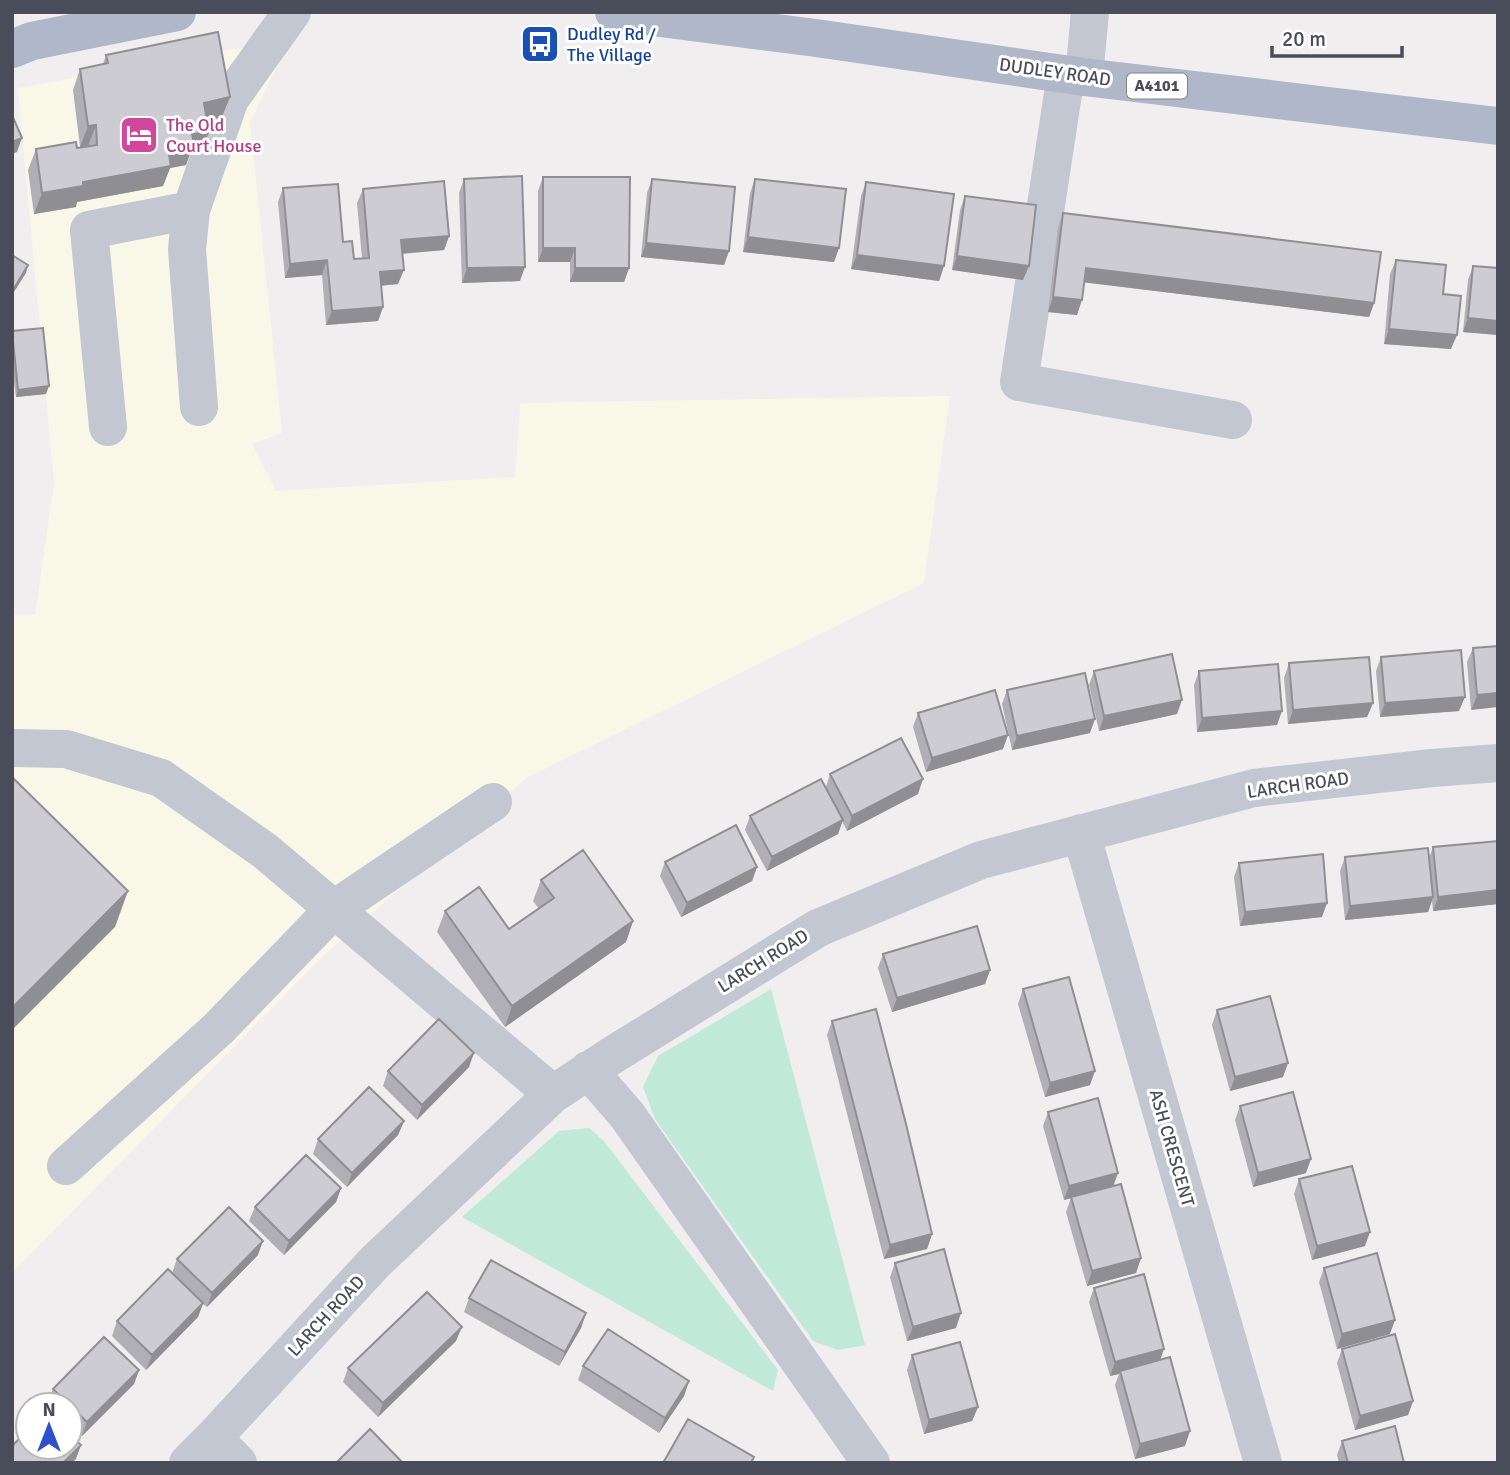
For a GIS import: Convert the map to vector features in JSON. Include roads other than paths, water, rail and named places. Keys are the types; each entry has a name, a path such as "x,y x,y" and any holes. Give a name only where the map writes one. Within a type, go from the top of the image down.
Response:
{"main road":[{"path":"19,41 177,12"},
{"name":"DUDLEY ROAD","path":"614,12 1075,75 1498,126"}],"street":[{"path":"200,407 187,249 191,209 230,99 292,12"},
{"path":"1090,12 1075,75 1019,382 1233,420"},
{"path":"108,427 89,230 191,209"},
{"path":"12,748 66,749 161,778 265,851 553,1094"},
{"name":"LARCH ROAD","path":"213,1454 376,1262 553,1094 818,928 981,860 1254,789 1498,763"},
{"path":"66,1166 218,1029 334,909 493,802"},
{"name":"ASH CRESCENT","path":"1081,833 1263,1463"},
{"path":"588,1070 627,1115 871,1463"}],"place":[{"name":"Dudley Rd / The Village","path":"540,44"},
{"name":"The Old Court House","path":"139,135"}]}
